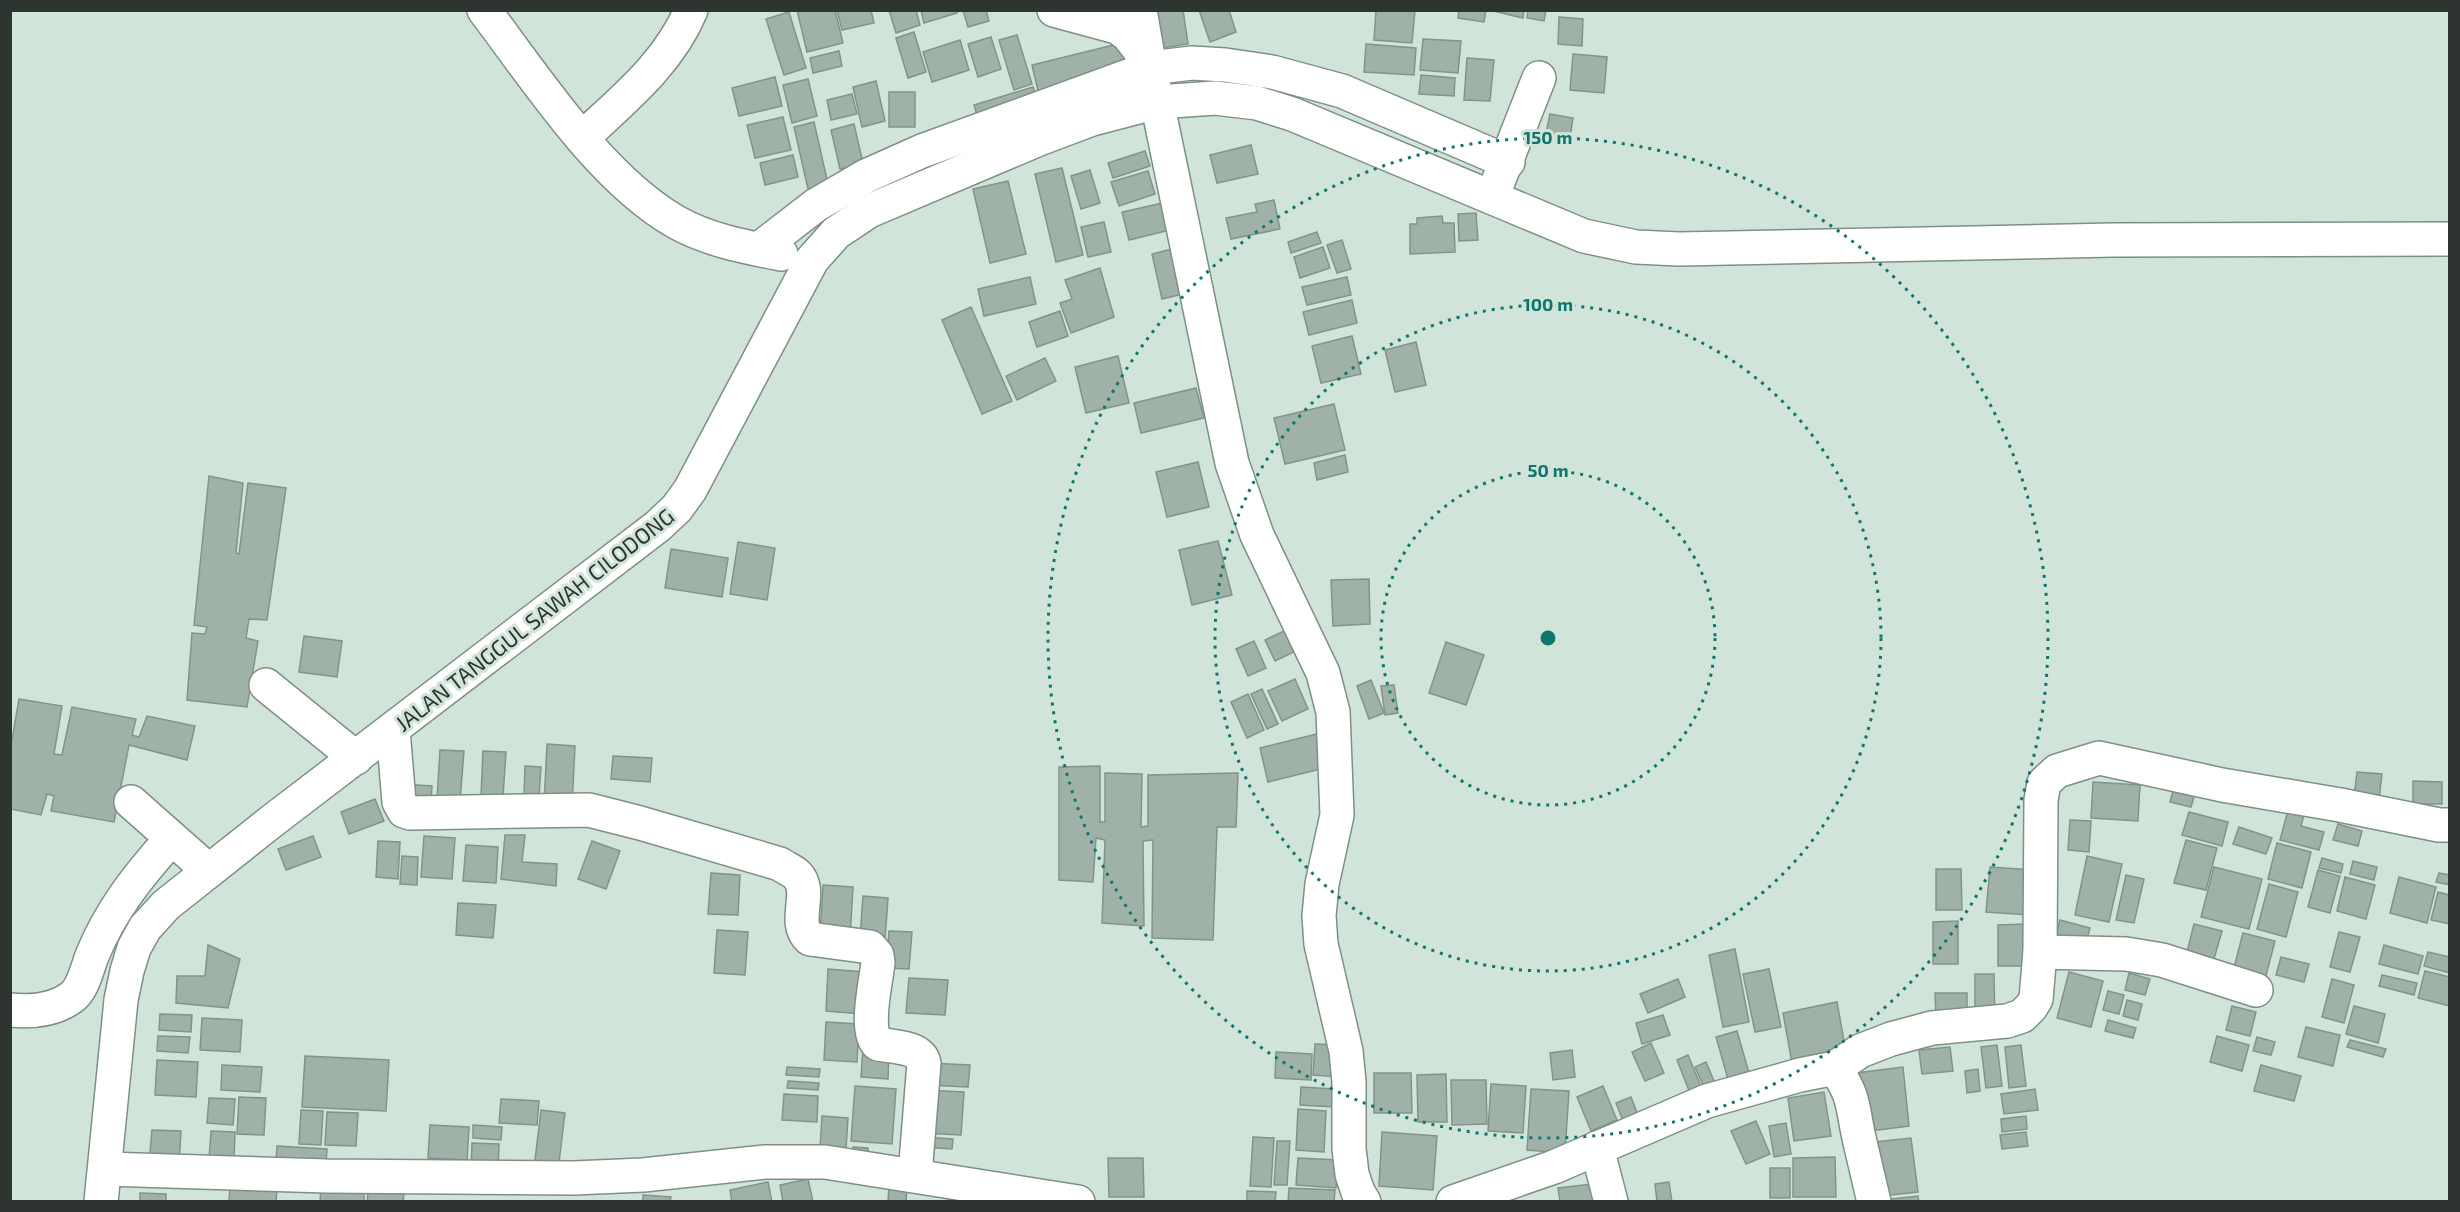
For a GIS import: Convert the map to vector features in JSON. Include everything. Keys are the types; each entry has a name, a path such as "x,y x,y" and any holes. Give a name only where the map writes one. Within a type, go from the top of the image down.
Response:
{"street":[{"path":"484,10 582,138 633,190 676,222 741,246 812,260"},
{"path":"582,138 649,74 681,34 691,10"},
{"path":"1054,10 1117,27 1128,35 1149,64"},
{"path":"1140,10 1149,64 1232,463 1257,535 1323,673 1333,712 1337,815 1322,884 1319,916 1325,968 1346,1051 1352,1174 1363,1201"},
{"path":"759,249 816,205 866,176 922,151 1037,124 1149,64 1225,64 1272,72 1342,91 1508,162"},
{"path":"1491,198 1508,162 1539,78"},
{"path":"1327,128 1342,91"},
{"name":"JALAN TANGGUL SAWAH CILODONG","path":"101,1202 127,971 134,948 145,928 166,905 190,855 356,758 658,526 677,508 690,490 812,260 836,233 869,211 1037,124 1092,119 1158,102 1215,98 1257,103 1327,128 1584,236 1636,247 1679,249 2113,240 2450,239"},
{"path":"266,685 356,758"},
{"path":"393,730 399,802 404,811 410,813 589,810 769,861 796,874 801,880 803,889 802,924 810,939 870,947 877,954 878,963 870,1028 874,1040 878,1044 915,1051 923,1058 915,1175"},
{"path":"1453,1202 1554,1167 1707,1101 1834,1068 1860,1052 1891,1039 1932,1028 2007,1021 2022,1016 2036,999 2040,952 2041,800 2044,783 2057,771 2075,764 2099,758 2222,785 2439,825 2450,825"},
{"path":"10,1010 44,1009 74,996 80,987 103,930 120,900 190,855 131,802"},
{"path":"2040,952 2126,954 2162,960 2256,990"},
{"path":"1834,1068 1846,1084 1854,1104 1858,1134 1874,1202"},
{"path":"1597,1148 1611,1202"},
{"path":"106,1169 315,1175 574,1178 643,1175 765,1162 825,1162 1078,1202"}],"building":[{"path":"797,10 835,10 843,43 807,52"},
{"path":"837,10 871,10 874,23 842,30"},
{"path":"889,10 916,10 920,25 896,33"},
{"path":"921,10 957,10 957,13 924,23"},
{"path":"963,10 986,10 989,21 968,27"},
{"path":"1157,10 1183,10 1188,44 1163,48"},
{"path":"1199,10 1229,10 1236,32 1210,42"},
{"path":"1376,10 1415,10 1412,43 1374,40"},
{"path":"1459,10 1486,10 1484,22 1458,18"},
{"path":"1489,10 1524,10 1523,18"},
{"path":"1528,10 1546,10 1544,21 1527,18"},
{"path":"789,12 806,68 784,75 766,19"},
{"path":"1559,17 1583,19 1582,46 1558,44"},
{"path":"914,32 926,72 908,78 896,38"},
{"path":"1017,35 1032,84 1014,90 999,40"},
{"path":"991,37 1001,69 978,77 968,44"},
{"path":"1423,39 1461,41 1458,73 1420,70"},
{"path":"960,40 969,70 932,82 923,52"},
{"path":"1126,42 1134,72 1039,95 1032,65"},
{"path":"1366,44 1416,48 1414,75 1364,72"},
{"path":"839,51 842,66 813,73 810,58"},
{"path":"1573,54 1607,57 1604,93 1570,90"},
{"path":"1467,58 1494,60 1490,101 1464,100"},
{"path":"1421,75 1455,78 1454,96 1419,94"},
{"path":"775,77 782,106 739,116 732,88"},
{"path":"808,79 817,116 792,123 783,85"},
{"path":"876,81 885,121 862,127 853,87"},
{"path":"1033,87 1038,100 978,118 974,105"},
{"path":"889,92 915,92 915,127 889,127"},
{"path":"852,94 857,114 831,120 827,100"},
{"path":"1550,114 1573,118 1570,137 1546,133"},
{"path":"783,117 791,150 755,158 747,125"},
{"path":"814,122 828,184 808,189 794,127"},
{"path":"854,124 863,163 840,169 831,130"},
{"path":"1251,145 1258,174 1217,183 1210,155"},
{"path":"1145,151 1150,166 1113,178 1108,163"},
{"path":"793,155 798,177 765,185 760,163"},
{"path":"1062,168 1083,255 1056,262 1035,174"},
{"path":"1090,170 1100,203 1081,209 1071,176"},
{"path":"1148,171 1155,194 1119,206 1111,182"},
{"path":"1008,181 1026,254 990,263 973,189"},
{"path":"1274,200 1280,229 1231,239 1226,218 1257,212 1255,204"},
{"path":"1163,203 1170,230 1129,240 1122,212"},
{"path":"1476,213 1478,240 1459,241 1458,214"},
{"path":"1442,216 1443,223 1454,223 1455,252 1410,254 1410,224 1417,224 1417,218"},
{"path":"1104,222 1111,252 1088,257 1081,227"},
{"path":"1317,232 1321,243 1291,253 1288,242"},
{"path":"1342,240 1351,269 1337,273 1327,245"},
{"path":"1180,247 1191,292 1162,299 1152,254"},
{"path":"1323,247 1330,268 1300,278 1294,257"},
{"path":"1100,268 1114,317 1071,333 1060,303 1072,299 1065,280"},
{"path":"1030,277 1036,304 984,316 978,289"},
{"path":"1347,277 1351,295 1307,305 1302,287"},
{"path":"1352,300 1357,323 1309,335 1303,312"},
{"path":"971,307 1012,401 982,414 942,320"},
{"path":"1060,311 1068,336 1037,347 1029,322"},
{"path":"1352,336 1361,374 1321,383 1312,346"},
{"path":"1416,342 1426,385 1395,392 1385,350"},
{"path":"1118,356 1129,403 1086,413 1075,367"},
{"path":"1045,358 1056,381 1017,400 1006,376"},
{"path":"1196,388 1204,418 1141,433 1134,403"},
{"path":"1334,404 1345,450 1285,464 1274,418"},
{"path":"1345,455 1348,472 1317,480 1314,463"},
{"path":"1198,462 1209,507 1167,517 1156,472"},
{"path":"209,476 243,483 236,553 239,554 248,483 286,488 267,620 249,619 246,638 258,641 247,707 187,700 192,633 205,634 207,627 194,625"},
{"path":"1218,541 1232,595 1192,605 1179,550"},
{"path":"738,542 775,548 767,600 730,594"},
{"path":"671,549 728,558 722,597 665,588"},
{"path":"1369,579 1370,624 1333,626 1331,580"},
{"path":"1284,631 1294,652 1275,661 1265,640"},
{"path":"304,636 342,641 337,677 299,672"},
{"path":"1254,641 1266,668 1248,676 1236,649"},
{"path":"1446,642 1484,655 1466,705 1429,693"},
{"path":"1295,679 1308,709 1282,721 1268,691"},
{"path":"1371,680 1384,713 1369,719 1357,686"},
{"path":"1394,685 1398,713 1385,715 1381,686"},
{"path":"1262,689 1278,724 1267,729 1251,694"},
{"path":"1248,694 1264,730 1247,738 1231,702"},
{"path":"19,699 62,706 54,754 62,755 72,707 136,719 132,735 139,737 147,716 195,726 187,760 129,745 114,822 51,811 54,796 47,794 41,815 10,809 10,751"},
{"path":"1321,733 1329,767 1268,782 1260,748"},
{"path":"547,744 575,746 572,806 544,805"},
{"path":"440,750 464,751 460,801 437,799"},
{"path":"483,751 506,752 503,797 481,796"},
{"path":"613,756 652,758 650,782 611,779"},
{"path":"525,766 541,767 539,797 524,796"},
{"path":"1100,766 1100,822 1105,822 1105,773 1142,774 1141,827 1148,826 1148,775 1238,773 1236,827 1217,827 1213,940 1152,938 1153,840 1143,841 1144,926 1102,923 1105,840 1096,838 1093,882 1059,880 1059,767"},
{"path":"2357,772 2382,774 2379,799 2354,797"},
{"path":"2413,781 2442,782 2442,804 2413,804"},
{"path":"2093,782 2140,785 2138,821 2091,818"},
{"path":"402,784 432,786 431,804 401,802"},
{"path":"2175,784 2196,790 2191,807 2170,802"},
{"path":"375,799 384,821 349,834 341,812"},
{"path":"2291,799 2307,804 2301,826 2324,832 2319,850 2280,840"},
{"path":"2189,812 2228,822 2222,846 2182,835"},
{"path":"2070,820 2091,821 2089,852 2068,850"},
{"path":"2338,824 2362,831 2358,846 2333,840"},
{"path":"2239,827 2272,838 2266,854 2233,844"},
{"path":"505,835 525,835 522,862 557,864 556,886 501,879"},
{"path":"313,836 321,857 286,870 278,849"},
{"path":"424,836 455,838 452,879 421,877"},
{"path":"2186,840 2217,848 2206,890 2174,883"},
{"path":"378,841 400,842 398,879 376,877"},
{"path":"592,841 620,851 606,889 578,879"},
{"path":"2277,843 2311,852 2302,888 2268,879"},
{"path":"466,845 498,847 496,883 463,881"},
{"path":"402,856 418,857 417,885 400,884"},
{"path":"2087,856 2122,864 2109,922 2075,915"},
{"path":"2322,858 2343,864 2341,873 2319,868"},
{"path":"2353,861 2377,867 2374,880 2350,874"},
{"path":"1990,867 2034,870 2030,915 1986,912"},
{"path":"2214,867 2262,879 2249,929 2201,917"},
{"path":"1936,869 1961,869 1962,910 1936,910"},
{"path":"2318,870 2340,876 2330,913 2308,907"},
{"path":"711,873 740,875 738,915 708,914"},
{"path":"2439,873 2450,875 2450,885 2436,882"},
{"path":"2126,875 2144,879 2134,923 2116,920"},
{"path":"2345,877 2375,885 2366,919 2337,911"},
{"path":"2399,877 2436,887 2427,923 2390,913"},
{"path":"2269,884 2298,892 2286,937 2257,929"},
{"path":"823,885 853,887 850,938 820,936"},
{"path":"2438,892 2450,895 2450,924 2431,920"},
{"path":"863,896 888,898 885,940 860,939"},
{"path":"458,903 496,905 493,938 456,935"},
{"path":"2060,920 2090,928 2084,951 2054,943"},
{"path":"1958,921 1958,964 1933,964 1933,922"},
{"path":"2026,924 2026,966 1998,966 1998,925"},
{"path":"2194,924 2222,931 2212,966 2185,960"},
{"path":"717,930 748,932 745,975 714,973"},
{"path":"889,931 912,932 909,969 886,968"},
{"path":"2339,932 2360,937 2350,972 2330,967"},
{"path":"2243,933 2275,941 2263,987 2231,979"},
{"path":"208,945 240,959 228,1008 176,1003 177,976 205,976"},
{"path":"2384,945 2423,956 2418,974 2379,964"},
{"path":"1735,949 1749,1022 1723,1027 1709,955"},
{"path":"2428,952 2450,957 2450,973 2424,966"},
{"path":"2281,957 2309,964 2304,982 2276,975"},
{"path":"828,969 865,972 862,1014 826,1011"},
{"path":"1769,969 1781,1027 1755,1032 1743,974"},
{"path":"2425,971 2450,977 2450,1006 2418,998"},
{"path":"2069,972 2103,981 2091,1027 2057,1018"},
{"path":"2129,973 2150,979 2145,995 2125,990"},
{"path":"1975,974 1994,974 1995,1020 1975,1021"},
{"path":"2382,975 2417,983 2414,995 2379,986"},
{"path":"909,978 948,980 945,1015 906,1013"},
{"path":"1678,979 1685,997 1648,1013 1640,994"},
{"path":"2332,979 2354,985 2344,1023 2322,1017"},
{"path":"2108,991 2124,995 2119,1014 2103,1010"},
{"path":"1935,993 1967,993 1967,1018 1936,1018"},
{"path":"2127,1000 2142,1004 2138,1020 2123,1016"},
{"path":"1837,1002 1846,1052 1792,1063 1783,1013"},
{"path":"2232,1006 2256,1012 2250,1036 2226,1030"},
{"path":"2354,1006 2385,1014 2378,1043 2346,1034"},
{"path":"160,1014 192,1015 191,1032 159,1030"},
{"path":"1663,1015 1670,1035 1642,1044 1636,1023"},
{"path":"202,1018 242,1020 240,1052 200,1050"},
{"path":"2108,1020 2136,1028 2133,1038 2105,1031"},
{"path":"826,1022 859,1024 857,1062 824,1060"},
{"path":"2306,1027 2340,1035 2333,1066 2298,1057"},
{"path":"1737,1031 1749,1073 1728,1079 1716,1037"},
{"path":"158,1036 190,1037 188,1053 157,1051"},
{"path":"2217,1036 2249,1045 2242,1071 2210,1062"},
{"path":"2257,1037 2275,1042 2271,1055 2253,1051"},
{"path":"2350,1040 2386,1049 2383,1057 2347,1047"},
{"path":"1651,1043 1664,1073 1645,1081 1632,1052"},
{"path":"1315,1044 1342,1045 1340,1077 1313,1075"},
{"path":"1997,1045 2002,1086 1986,1088 1981,1047"},
{"path":"2021,1045 2026,1086 2009,1088 2005,1047"},
{"path":"1950,1047 1953,1071 1922,1074 1919,1050"},
{"path":"863,1048 889,1050 888,1079 861,1077"},
{"path":"1572,1050 1575,1077 1553,1080 1550,1053"},
{"path":"1276,1052 1312,1054 1311,1080 1275,1078"},
{"path":"1688,1055 1705,1096 1693,1101 1677,1060"},
{"path":"305,1056 389,1060 386,1111 302,1107"},
{"path":"157,1060 198,1062 196,1097 155,1095"},
{"path":"1706,1062 1719,1093 1709,1098 1695,1067"},
{"path":"927,1063 970,1065 968,1087 926,1085"},
{"path":"222,1065 262,1067 260,1092 221,1090"},
{"path":"2261,1065 2301,1076 2294,1101 2254,1091"},
{"path":"787,1067 820,1069 819,1077 786,1075"},
{"path":"1903,1067 1909,1126 1863,1132 1856,1073"},
{"path":"1978,1069 1980,1091 1967,1093 1965,1071"},
{"path":"1374,1073 1411,1073 1412,1113 1374,1113"},
{"path":"1446,1074 1447,1122 1418,1122 1417,1075"},
{"path":"1451,1080 1486,1080 1487,1124 1452,1125"},
{"path":"788,1081 819,1083 818,1090 787,1088"},
{"path":"1491,1084 1526,1086 1523,1133 1488,1131"},
{"path":"855,1086 896,1089 892,1144 851,1141"},
{"path":"1603,1086 1617,1120 1591,1131 1577,1097"},
{"path":"1301,1087 1335,1089 1334,1107 1300,1105"},
{"path":"1531,1089 1569,1091 1565,1153 1527,1150"},
{"path":"2035,1089 2038,1110 2004,1114 2001,1094"},
{"path":"925,1090 964,1092 961,1135 922,1133"},
{"path":"1824,1092 1831,1136 1794,1141 1788,1098"},
{"path":"784,1094 818,1096 817,1122 782,1120"},
{"path":"239,1097 266,1098 264,1135 237,1134"},
{"path":"1631,1097 1640,1120 1625,1126 1616,1103"},
{"path":"209,1098 235,1099 233,1125 207,1123"},
{"path":"501,1099 539,1101 537,1125 499,1123"},
{"path":"1298,1109 1326,1111 1324,1152 1296,1150"},
{"path":"301,1110 323,1111 321,1145 299,1144"},
{"path":"541,1110 565,1113 558,1171 534,1168"},
{"path":"327,1112 358,1113 356,1146 325,1145"},
{"path":"822,1116 848,1118 846,1149 820,1148"},
{"path":"2026,1116 2027,1129 2002,1132 2001,1119"},
{"path":"1756,1121 1770,1154 1746,1164 1731,1131"},
{"path":"1786,1123 1791,1154 1774,1157 1769,1126"},
{"path":"430,1125 469,1127 467,1160 428,1158"},
{"path":"473,1125 502,1127 501,1140 473,1138"},
{"path":"152,1130 181,1131 179,1166 149,1164"},
{"path":"211,1131 235,1132 234,1161 209,1159"},
{"path":"1382,1132 1437,1136 1433,1190 1379,1186"},
{"path":"2026,1132 2028,1146 2002,1149 2000,1135"},
{"path":"923,1137 953,1139 952,1149 922,1147"},
{"path":"1253,1137 1274,1138 1271,1187 1250,1186"},
{"path":"1911,1138 1918,1192 1881,1196 1875,1142"},
{"path":"1277,1141 1290,1141 1287,1185 1274,1185"},
{"path":"472,1143 499,1144 498,1171 471,1169"},
{"path":"277,1146 327,1149 326,1165 276,1162"},
{"path":"853,1147 868,1148 868,1158 852,1157"},
{"path":"1835,1157 1836,1197 1793,1197 1793,1158"},
{"path":"1108,1158 1143,1158 1144,1197 1109,1197"},
{"path":"1298,1158 1338,1160 1336,1188 1296,1185"},
{"path":"1770,1168 1790,1168 1790,1198 1770,1198"},
{"path":"808,1179 813,1202 783,1202 780,1185"},
{"path":"768,1182 772,1202 732,1202 730,1190"},
{"path":"1669,1182 1672,1202 1657,1202 1655,1184"},
{"path":"1601,1183 1603,1202 1560,1202 1558,1188"},
{"path":"230,1186 277,1189 276,1202 229,1202"},
{"path":"889,1186 907,1186 906,1202 888,1202"},
{"path":"1289,1188 1335,1190 1334,1202 1288,1202"},
{"path":"321,1189 364,1192 364,1202 320,1202"},
{"path":"1247,1191 1276,1192 1275,1202 1247,1202"},
{"path":"368,1192 404,1194 403,1202 367,1202"},
{"path":"140,1193 166,1194 166,1202 140,1202"},
{"path":"643,1195 671,1197 670,1202 643,1202"},
{"path":"1918,1196 1919,1202 1883,1202 1883,1200"},
{"path":"948,1198 989,1202 948,1202"}]}
